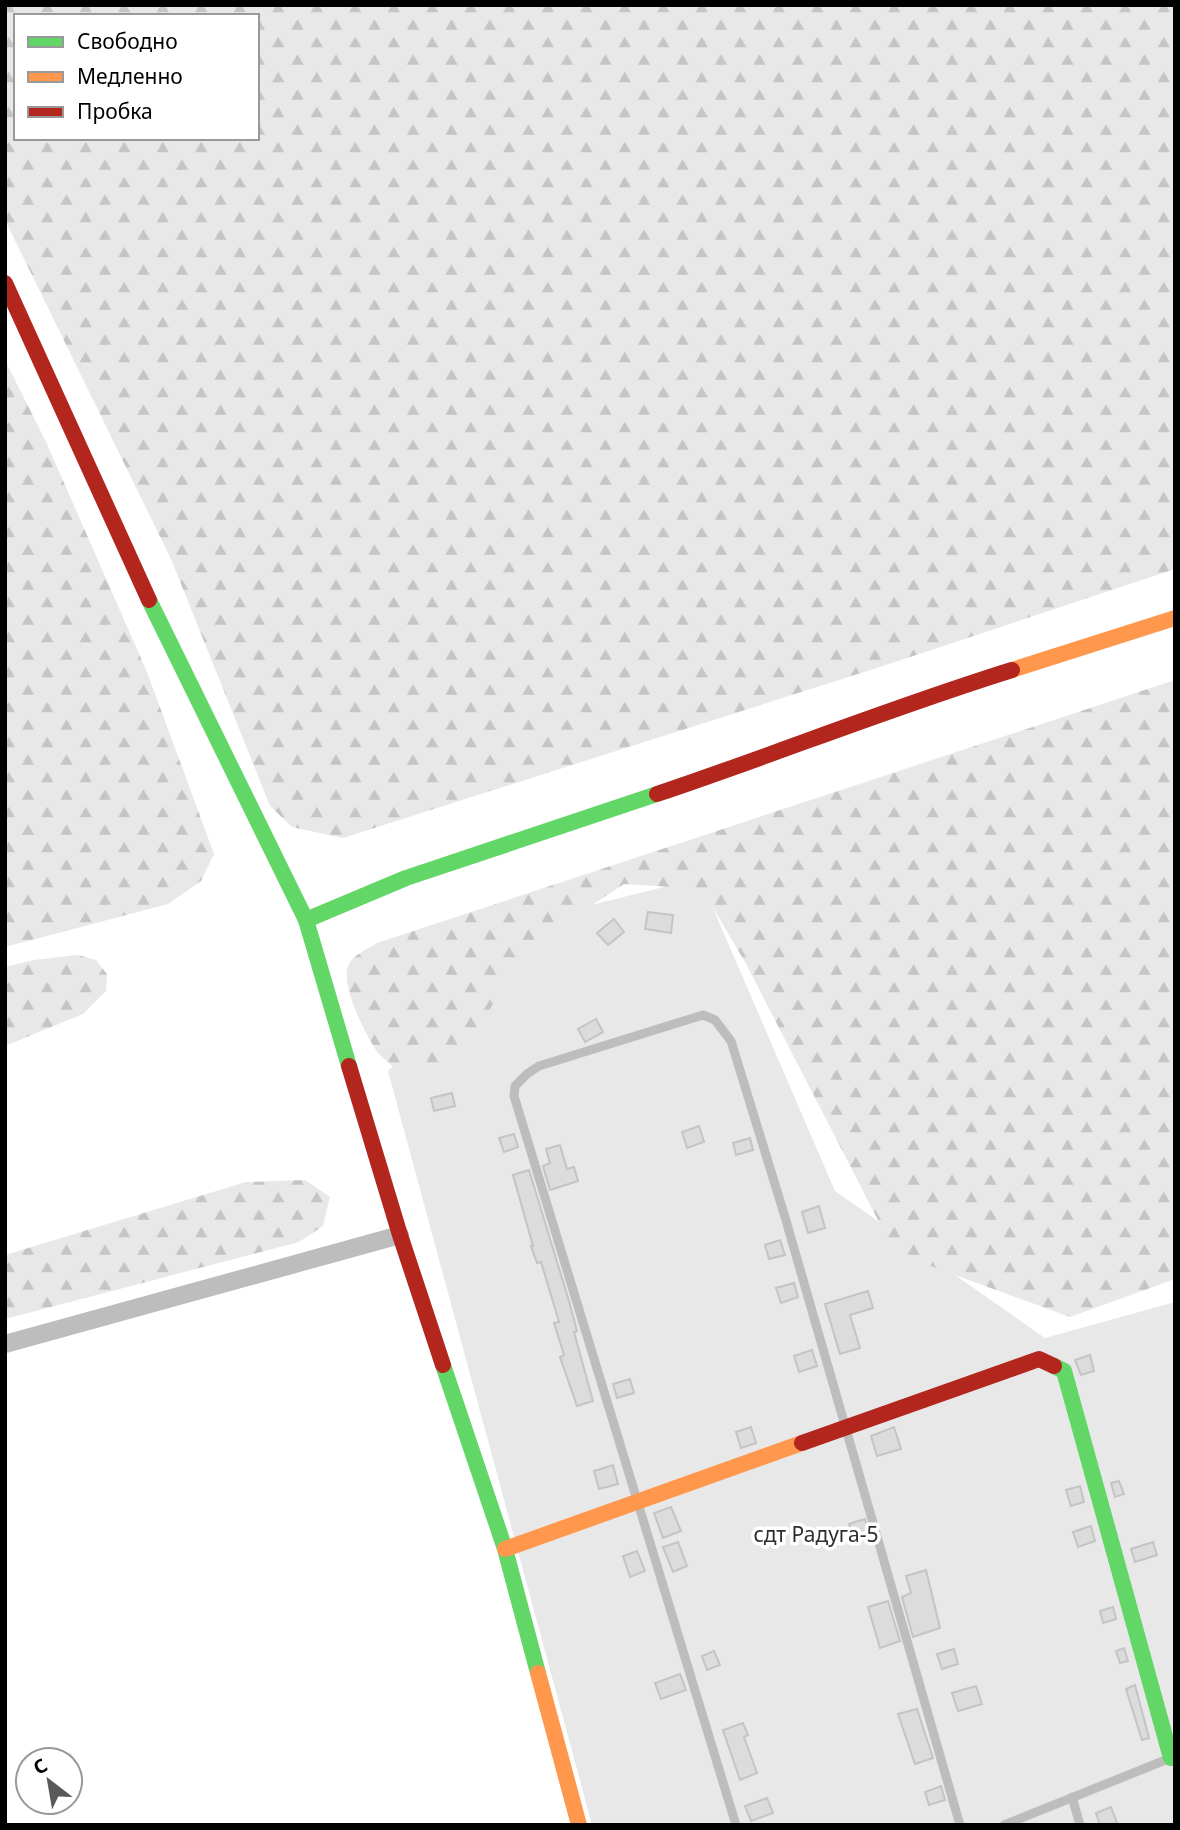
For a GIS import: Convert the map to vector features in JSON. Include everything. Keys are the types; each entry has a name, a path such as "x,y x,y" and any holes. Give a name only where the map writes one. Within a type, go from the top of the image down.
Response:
{"street":[{"path":"5,283 161,626 306,920 400,1235 505,1549 579,1825"},
{"path":"306,920 406,878 753,762 967,684 1175,618"},
{"path":"5,1344 400,1235"},
{"path":"505,1549 1039,1359 1064,1371 1173,1757"}],"lane":[{"path":"736,1825 514,1096 515,1086 539,1066 703,1015 715,1020 731,1041 847,1428 960,1825"},
{"path":"1004,1825 1173,1757"},
{"path":"1072,1797 1080,1825"}],"green space":[{"path":"5,5 1175,5 1175,569 883,666 343,838 292,827 270,806 171,559 5,220"},
{"path":"5,360 47,444 147,672 214,854 201,881 168,904 5,947"},
{"path":"1175,680 1175,1279 1070,1317 895,1253 745,962 709,901 688,888 624,884 577,915 507,976 493,1004 452,1068 392,1066 376,1050 354,1006 347,970 353,959 377,943"},
{"name":"сдт Радуга-5","path":"700,878 835,1191 1045,1338 1175,1302 1175,1825 592,1825 388,1071 567,911"},
{"path":"78,955 96,960 107,974 106,991 83,1014 5,1046 5,967 34,960"},
{"path":"305,1180 330,1197 323,1226 299,1242 5,1319 5,1255 246,1182"}],"building":[{"path":"648,912 673,915 671,933 645,929"},
{"path":"614,919 624,932 608,945 597,933"},
{"path":"596,1019 603,1032 585,1042 578,1029"},
{"path":"452,1093 455,1106 434,1111 431,1098"},
{"path":"699,1126 704,1142 687,1148 682,1132"},
{"path":"514,1134 518,1147 504,1152 499,1138"},
{"path":"750,1138 753,1150 736,1155 733,1143"},
{"path":"560,1145 567,1169 574,1167 578,1181 550,1190 543,1166 550,1163 546,1149"},
{"path":"529,1170 569,1301 577,1331 574,1332 593,1401 577,1406 560,1357 564,1355 554,1323 559,1322 541,1262 537,1263 531,1246 513,1175"},
{"path":"819,1206 825,1228 808,1233 802,1212"},
{"path":"780,1240 785,1255 769,1259 765,1245"},
{"path":"794,1283 798,1297 781,1303 776,1288"},
{"path":"868,1291 873,1308 850,1315 860,1348 840,1354 825,1304"},
{"path":"812,1350 817,1366 799,1372 794,1356"},
{"path":"1090,1355 1094,1371 1081,1375 1075,1360"},
{"path":"630,1379 634,1393 617,1398 613,1384"},
{"path":"751,1427 756,1443 741,1448 736,1432"},
{"path":"894,1427 901,1449 877,1456 871,1436"},
{"path":"613,1465 618,1484 599,1489 594,1471"},
{"path":"1119,1481 1124,1494 1115,1497 1111,1483"},
{"path":"1080,1486 1084,1502 1071,1506 1066,1490"},
{"path":"671,1507 681,1531 663,1538 654,1513"},
{"path":"865,1519 869,1534 854,1539 849,1524"},
{"path":"1091,1526 1095,1541 1078,1547 1073,1532"},
{"path":"678,1542 687,1566 673,1572 663,1547"},
{"path":"1153,1542 1157,1555 1135,1562 1131,1549"},
{"path":"637,1551 645,1571 630,1577 623,1556"},
{"path":"926,1570 940,1628 913,1637 902,1597 911,1593 906,1576"},
{"path":"888,1601 900,1641 880,1648 868,1607"},
{"path":"1113,1607 1116,1619 1103,1623 1100,1611"},
{"path":"1124,1648 1128,1661 1120,1663 1116,1651"},
{"path":"954,1649 958,1664 942,1669 937,1654"},
{"path":"714,1651 720,1665 707,1670 702,1656"},
{"path":"680,1674 686,1690 661,1699 655,1683"},
{"path":"1135,1685 1149,1738 1142,1740 1126,1689"},
{"path":"976,1686 982,1704 958,1711 952,1693"},
{"path":"917,1709 933,1758 915,1764 898,1714"},
{"path":"743,1723 748,1735 744,1737 757,1773 740,1780 723,1730"},
{"path":"941,1786 945,1800 929,1805 925,1792"},
{"path":"767,1798 773,1813 751,1821 745,1806"},
{"path":"1111,1807 1118,1825 1100,1825 1096,1813"}],"traffic: fast":[{"path":"149,600 306,920 349,1066"},
{"path":"306,920 406,878 657,794"},
{"path":"443,1365 505,1549 538,1673"},
{"path":"1054,1366 1064,1371 1171,1758"}],"traffic: slow":[{"path":"1012,670 1175,618"},
{"path":"505,1549 802,1443"},
{"path":"538,1673 579,1825"}],"traffic: jam":[{"path":"5,283 149,600"},
{"path":"657,794 1012,670"},
{"path":"349,1066 443,1365"},
{"path":"802,1443 1039,1359 1054,1366"}]}
